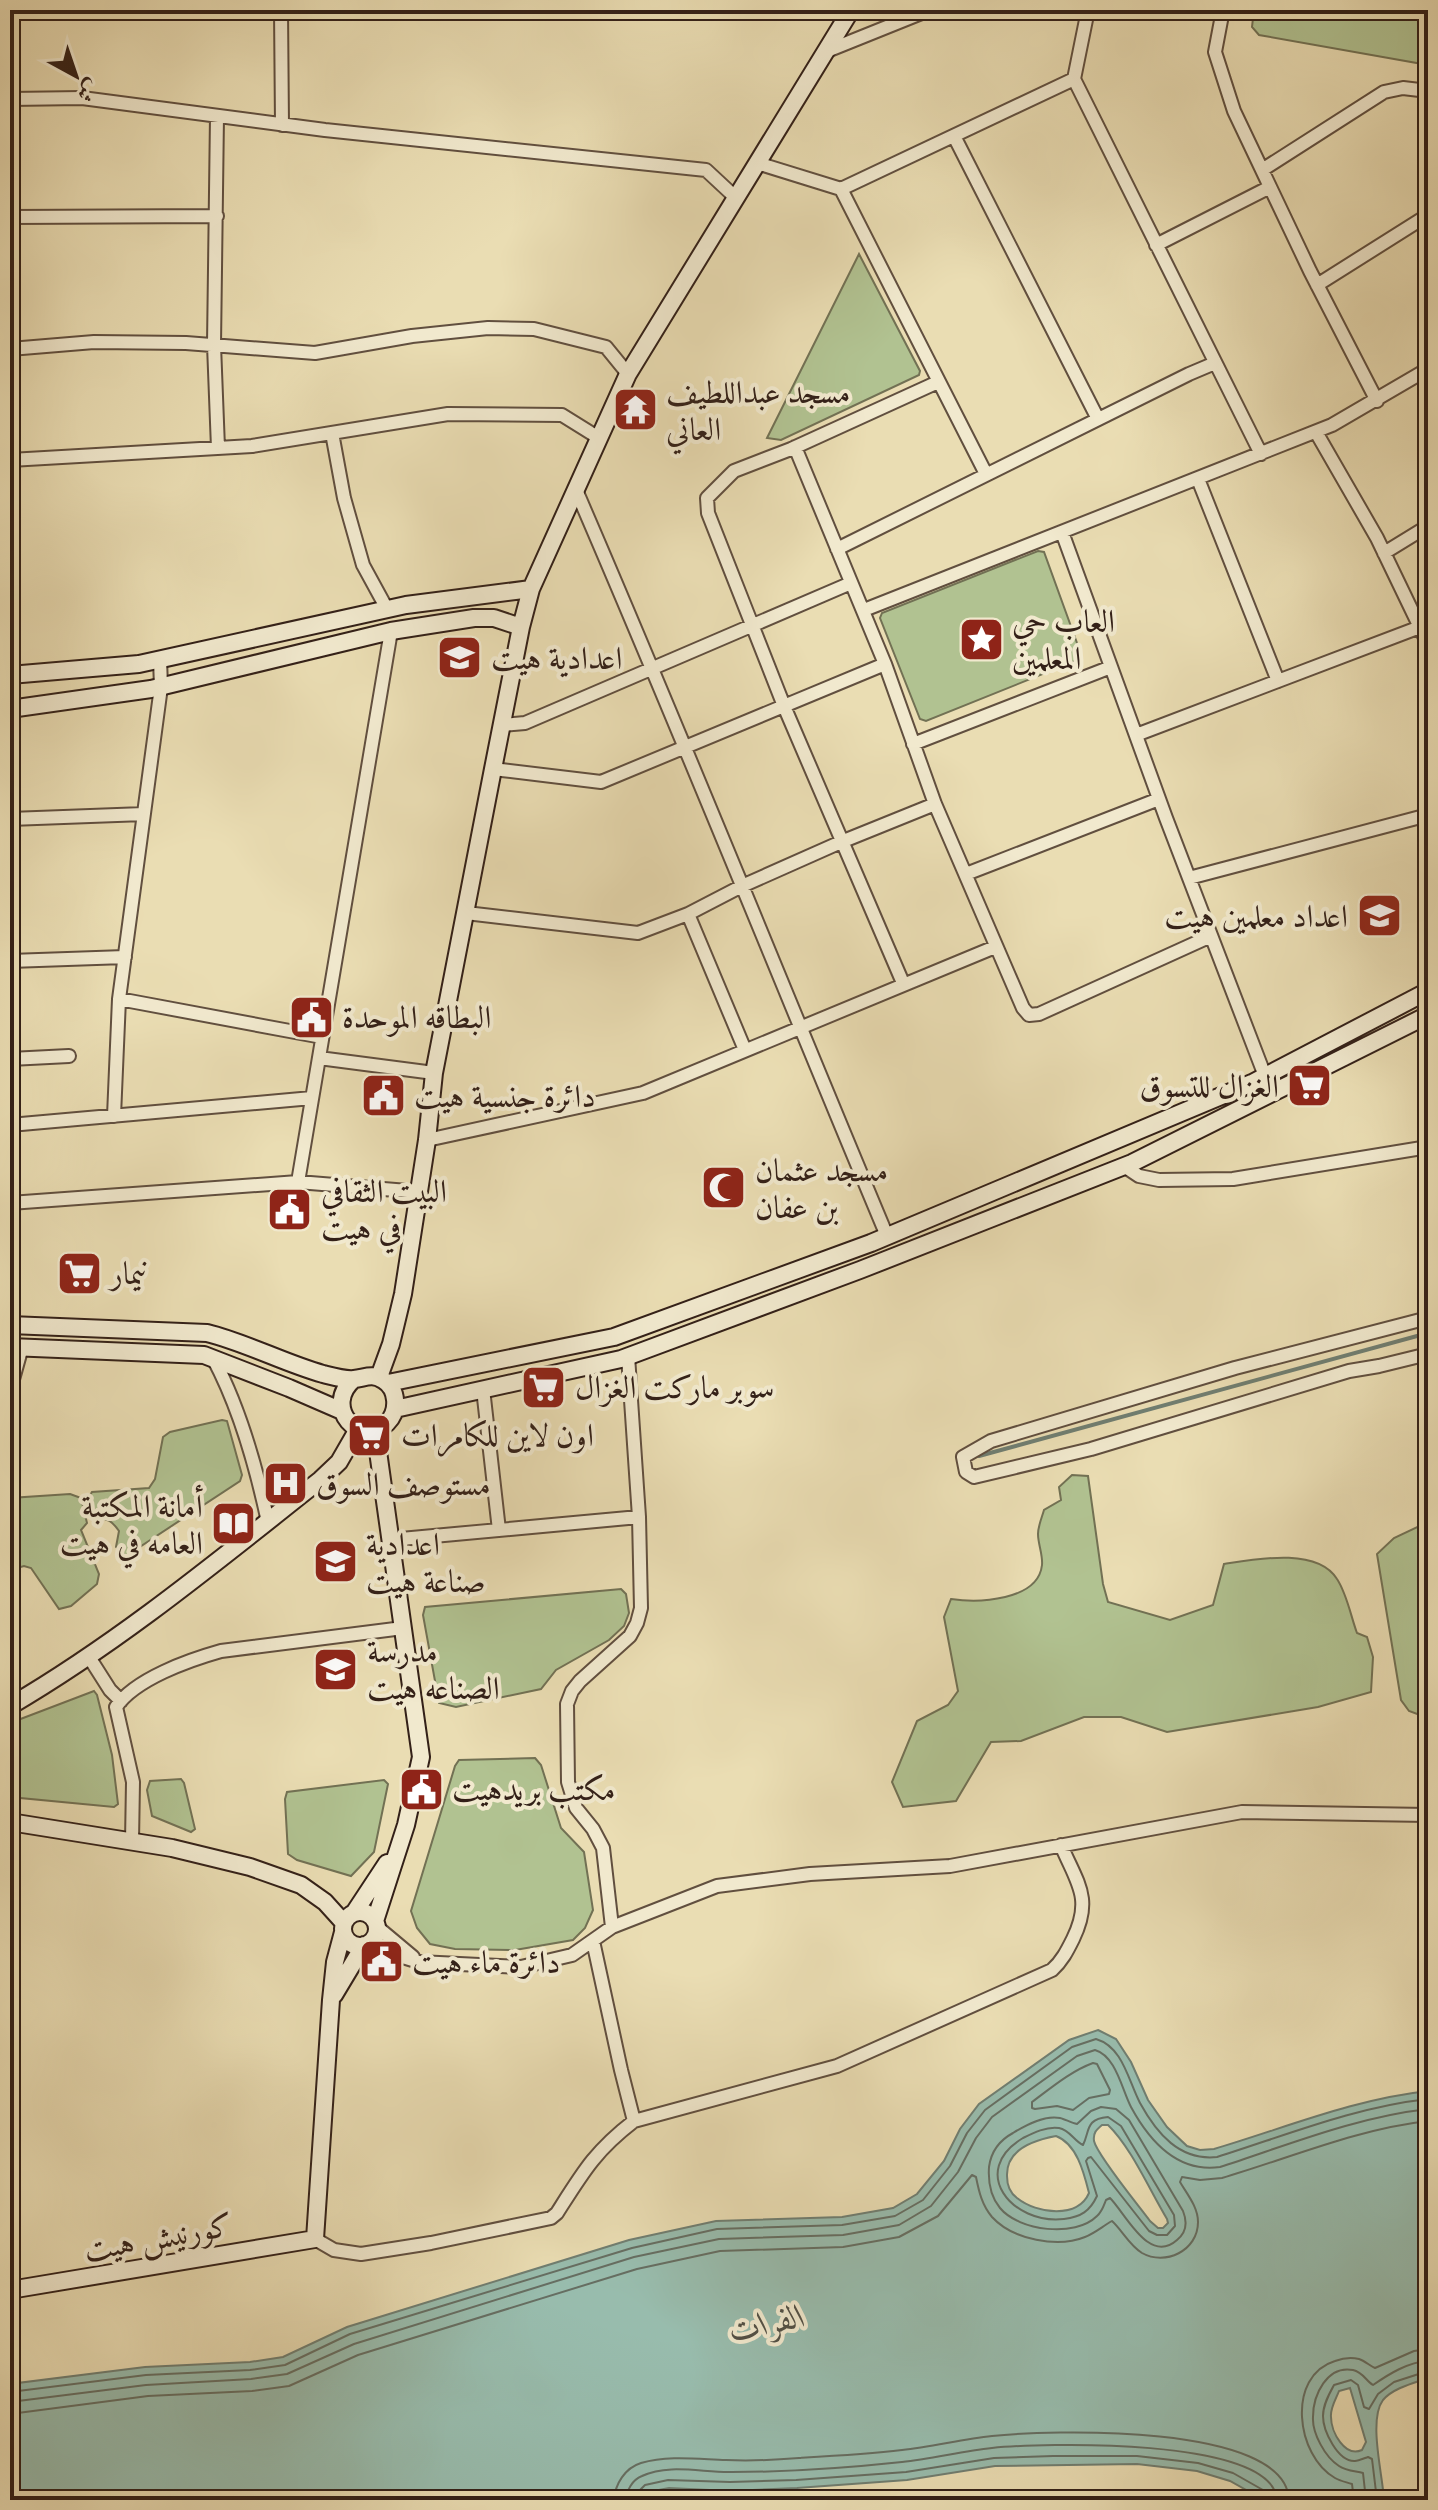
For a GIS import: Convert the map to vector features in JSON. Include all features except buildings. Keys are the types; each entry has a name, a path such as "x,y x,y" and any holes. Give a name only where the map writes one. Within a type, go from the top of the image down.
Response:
{"main road":[{"path":"10,1706 89,1657 268,1522 330,1472 367,1429 388,1422 395,1409 394,1395 383,1380 403,1294 420,1192 434,1073 531,589 628,374 851,10"},
{"path":"10,675 139,664 387,609 531,589"},
{"path":"10,709 161,687 391,631 474,618 494,618 521,627"},
{"path":"367,1429 351,1425 342,1411 342,1393 354,1379 362,1376 383,1380 614,1337 887,1236 1050,1168 1265,1076 1428,991"},
{"path":"395,1409 628,1356 846,1275 1124,1166 1428,1015"},
{"path":"1050,1168 1060,1191"},
{"path":"10,1325 207,1333 323,1374 354,1379"},
{"path":"16,1347 204,1355 342,1411"},
{"path":"331,2000 364,1945 375,1936 410,1811 421,1757 390,1540 367,1429"},
{"path":"10,1822 211,1857 288,1879 325,1902 347,1923 351,1943 364,1945"},
{"path":"315,2239 335,1962 347,1923 399,1844"},
{"path":"347,1923 368,1914 376,1924"},
{"name":"كورنيش هيت","path":"10,2290 315,2239"}],"street":[{"path":"281,10 282,125"},
{"path":"827,51 929,10"},
{"path":"1088,10 1074,79 1261,454"},
{"path":"1223,10 1215,52 1234,111 1317,285 1377,401"},
{"path":"757,163 841,189 1074,79"},
{"path":"1262,170 1384,92 1403,88 1428,91"},
{"path":"10,99 82,98 282,125 706,170 735,197"},
{"path":"217,116 214,345 218,448"},
{"path":"954,136 1098,419"},
{"path":"1156,245 1270,187"},
{"path":"841,189 986,474"},
{"path":"1317,285 1428,215"},
{"path":"10,217 217,216"},
{"path":"10,349 94,342 214,345 315,353 412,336 488,328 534,329 606,347 628,374"},
{"path":"837,549 1215,363"},
{"path":"864,610 1316,432 1377,401 1428,369"},
{"path":"903,983 784,706 708,513 707,498 734,471 938,382"},
{"path":"10,460 252,446 448,414 562,415 599,438"},
{"path":"1316,432 1384,553 1428,644"},
{"path":"332,433 344,498 363,565 387,609"},
{"path":"795,447 864,610 935,804 1023,1008 1029,1015 1039,1014 1211,936"},
{"path":"1198,479 1278,681"},
{"path":"576,490 654,669 887,1236"},
{"path":"1384,553 1428,526"},
{"path":"1062,532 1159,799 1265,1076"},
{"path":"502,725 525,723 851,583"},
{"path":"1136,735 1420,627"},
{"path":"298,1182 391,631"},
{"path":"114,1116 119,999 161,687 160,659"},
{"path":"493,769 601,782 885,664"},
{"path":"913,744 1111,667"},
{"path":"966,874 1159,799"},
{"path":"466,913 638,933 688,914 841,842 935,804"},
{"path":"10,819 144,814"},
{"path":"1189,878 1428,815"},
{"path":"688,914 745,1050"},
{"path":"427,1140 643,1093 995,947"},
{"path":"10,961 125,957"},
{"path":"119,999 322,1037"},
{"path":"10,1059 69,1056"},
{"path":"319,1058 434,1073"},
{"path":"10,1125 312,1098"},
{"path":"1124,1166 1139,1176 1159,1180 1233,1179 1428,1147"},
{"path":"10,1203 298,1182 420,1192"},
{"path":"1428,1318 1235,1368 991,1441 963,1457 966,1472 974,1477 1091,1449 1349,1371 1428,1354"},
{"path":"10,1390 16,1347"},
{"path":"612,1927 603,1848 576,1808 568,1782 567,1704 580,1681 630,1636 641,1608 639,1517 628,1356"},
{"path":"213,1358 228,1385 260,1485 268,1522"},
{"path":"483,1389 499,1530"},
{"path":"390,1540 639,1517"},
{"path":"132,1841 133,1782 116,1707 121,1701 143,1684 193,1659 221,1651 403,1628"},
{"path":"89,1657 110,1690 121,1701"},
{"path":"364,1945 419,1962 521,1967 572,1955 612,1927 717,1886 810,1874 950,1866 1242,1812 1428,1815"},
{"path":"315,2239 334,2250 361,2254 551,2218 589,2162 608,2141 634,2121 837,2066 1052,1970 1061,1962 1084,1908 1061,1845"},
{"path":"376,1924 419,1962"},
{"path":"593,1941 634,2121"}],"green space":[{"path":"1254,10 1428,10 1428,65 1259,35 1252,27"},
{"path":"859,254 920,371 919,375 781,440 767,438"},
{"path":"1038,551 1044,552 1081,654 1080,659 926,721 920,719 880,618 882,613"},
{"path":"227,1421 242,1475 240,1481 126,1556 116,1547 119,1531 107,1520 96,1519 89,1497 92,1492 149,1488 155,1479 163,1437 170,1432"},
{"path":"1072,1475 1088,1476 1108,1602 1170,1620 1213,1605 1224,1564 1285,1558 1315,1562 1328,1569 1337,1579 1357,1633 1367,1637 1373,1657 1371,1692 1318,1707 1167,1732 1121,1717 1084,1717 1021,1741 991,1742 956,1801 903,1807 892,1782 917,1721 948,1705 958,1691 944,1617 951,1599 1005,1597 1030,1586 1038,1577 1042,1565 1038,1534 1044,1510 1061,1500 1059,1487"},
{"path":"70,1494 81,1498 87,1523 81,1530 99,1574 97,1584 71,1606 59,1609 31,1568 24,1566 10,1570 10,1498"},
{"path":"1428,1522 1428,1718 1409,1711 1401,1700 1377,1554 1394,1538"},
{"path":"621,1589 626,1594 629,1613 624,1626 609,1640 556,1670 541,1689 456,1707 439,1703 423,1615 425,1607"},
{"path":"94,1691 112,1755 118,1804 114,1807 10,1797 10,1723"},
{"path":"535,1758 541,1765 561,1828 584,1852 593,1910 585,1928 573,1940 515,1950 455,1949 430,1944 417,1928 411,1911 455,1766 459,1760"},
{"path":"181,1779 195,1829 191,1832 152,1816 147,1790 150,1781"},
{"path":"384,1780 388,1784 374,1852 351,1876 297,1860 288,1854 287,1792"}],"water":[{"name":"الفرات","path":"1098,2030 1116,2039 1131,2062 1148,2100 1167,2127 1187,2146 1200,2150 1214,2149 1373,2100 1428,2091 1428,2378 1392,2392 1379,2409 1376,2434 1384,2500 1264,2500 1230,2481 1197,2471 1137,2464 995,2466 907,2480 797,2488 730,2491 669,2488 649,2492 642,2500 10,2500 10,2384 145,2367 250,2362 283,2357 347,2327 629,2240 716,2221 842,2217 893,2208 917,2194 944,2161 960,2129 979,2104 1069,2040","holes":["1102,2125 1108,2125 1116,2134 1167,2219 1168,2223 1163,2228 1150,2221 1119,2181 1097,2148 1095,2134","1056,2136 1074,2152 1089,2193 1076,2207 1056,2211 1035,2208 1017,2198 1009,2188 1007,2176 1011,2159 1023,2147","1350,2388 1366,2442 1362,2450 1345,2447 1333,2430 1331,2410 1339,2391"]}],"waterway":[{"path":"979,1456 1428,1333"}],"place":[{"name":"مسجد عبداللطيف العاني","path":"635,410"},
{"name":"العاب حي المعلمين","path":"981,639"},
{"name":"اعدادية هيت","path":"460,658"},
{"name":"اعداد معلمين هيت","path":"1379,916"},
{"name":"البطاقه الموحدة","path":"311,1017"},
{"name":"الغزال للتسوق","path":"1310,1086"},
{"name":"دائرة جنسية هيت","path":"383,1096"},
{"name":"مسجد عثمان بن عفان","path":"724,1188"},
{"name":"البيت الثقافي في هيت","path":"290,1209"},
{"name":"نيمار","path":"79,1273"},
{"name":"سوبر ماركت الغزال","path":"544,1387"},
{"name":"اون لاين للكامرات","path":"370,1435"},
{"name":"مستوصف السوق","path":"285,1484"},
{"name":"أمانة المكتبة العامه في هيت","path":"234,1524"},
{"name":"اعدادية صناعة هيت","path":"335,1562"},
{"name":"مدرسة الصناعه هيت","path":"336,1669"},
{"name":"مكتب بريدهيت","path":"421,1789"},
{"name":"دائرة ماء هيت","path":"381,1962"}]}
